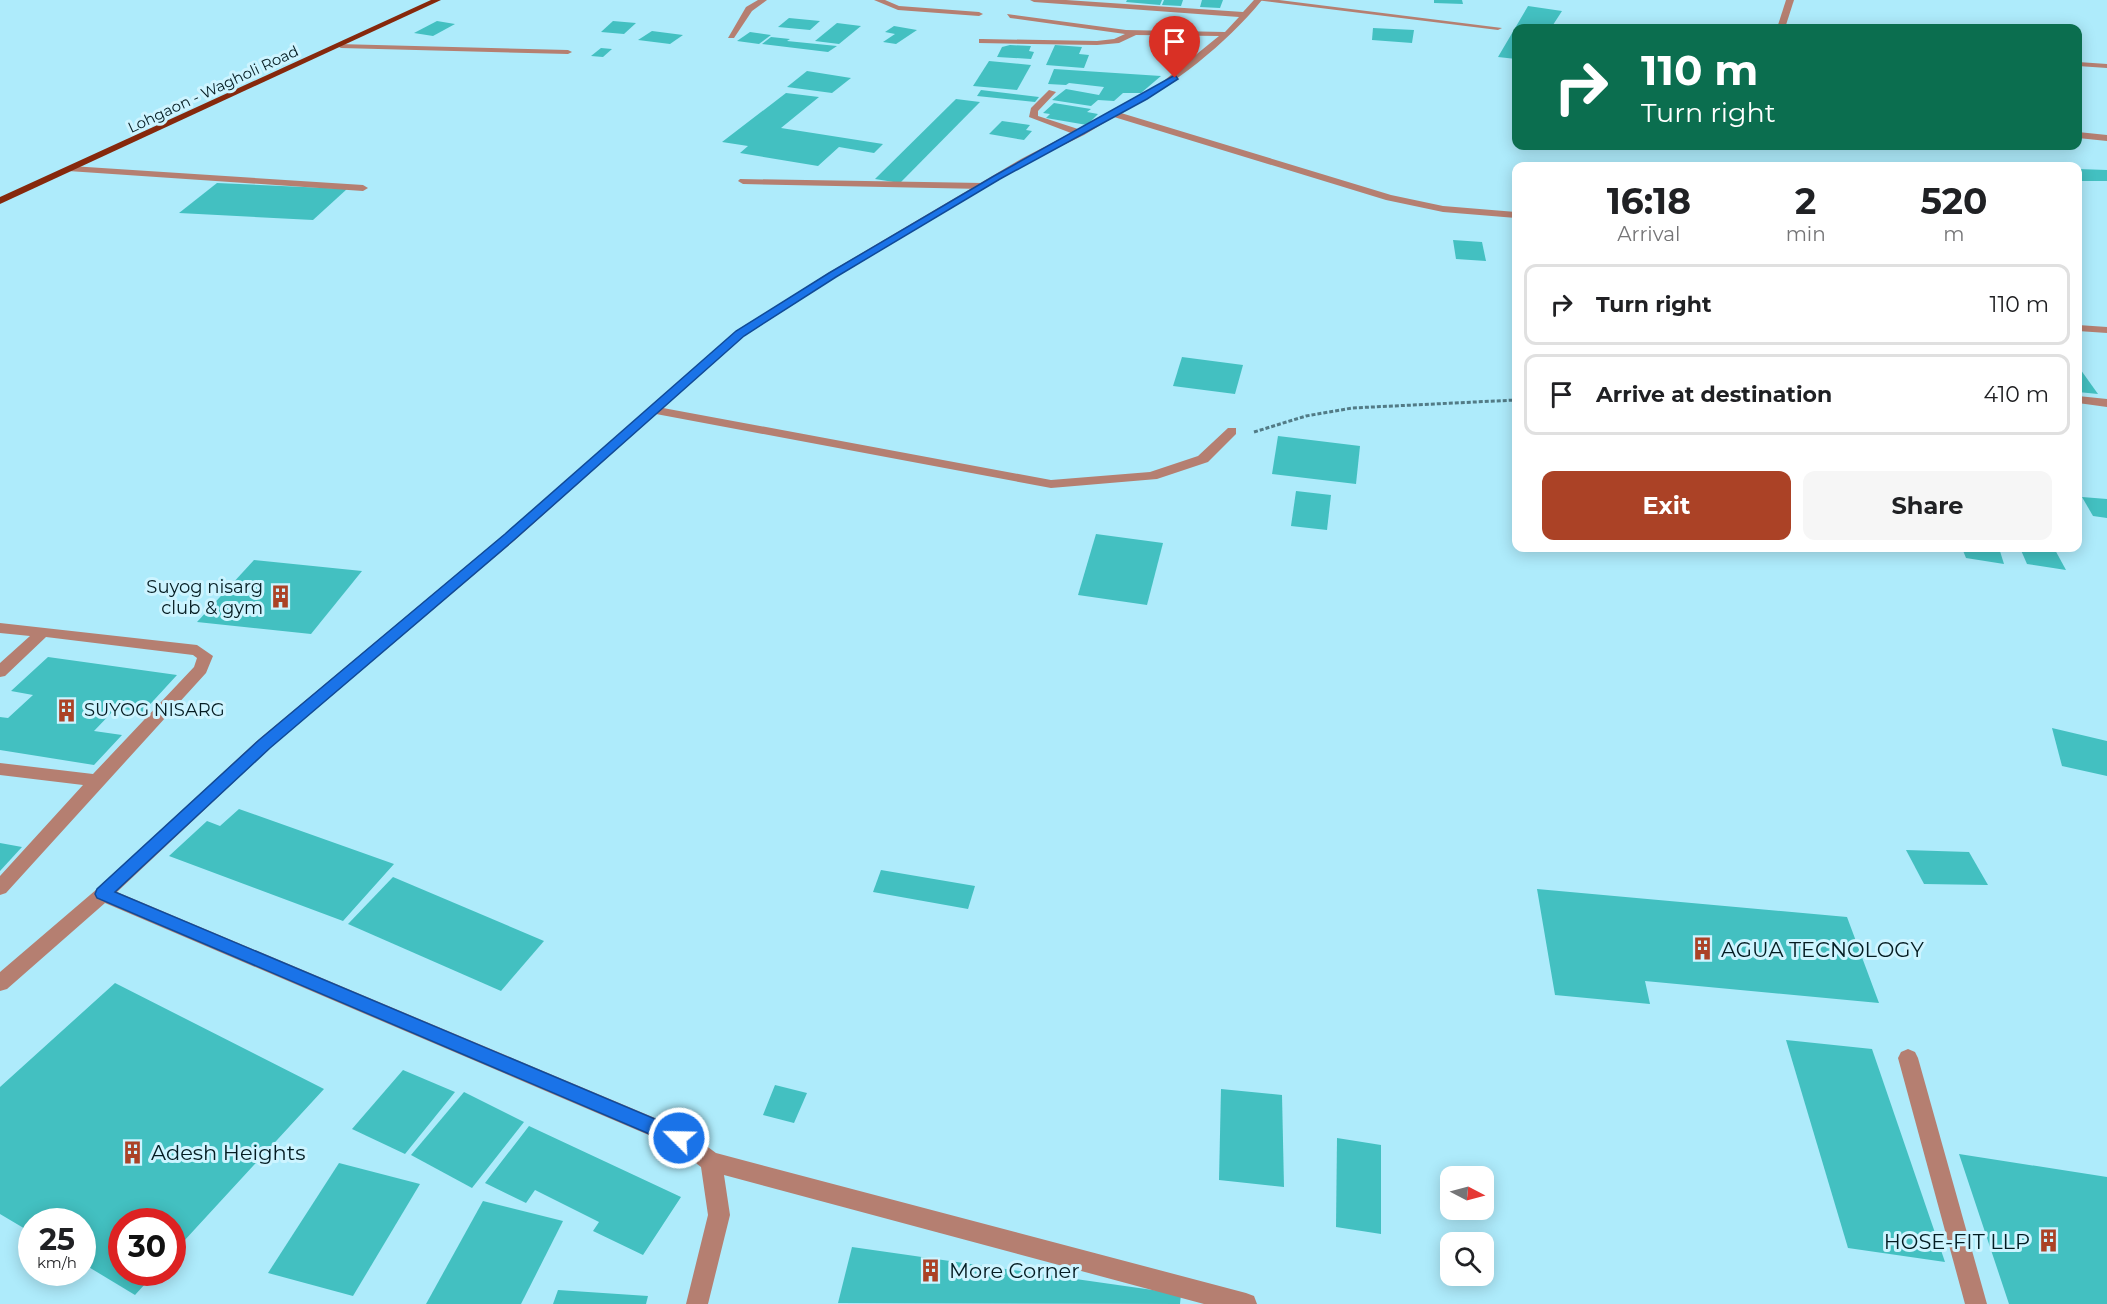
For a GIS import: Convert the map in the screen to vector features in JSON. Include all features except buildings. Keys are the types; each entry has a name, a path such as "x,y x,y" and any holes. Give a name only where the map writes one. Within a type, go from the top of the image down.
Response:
{"main road":[{"name":"Lohgaon - Wagholi Road","path":"0,201 437,0"}],"street":[{"path":"731,36 748,9 763,0"},
{"path":"878,0 898,8 979,14"},
{"path":"1034,0 1247,15"},
{"path":"0,982 103,894 264,744 510,537 740,333 832,275 983,186 1158,90 1227,34 1260,0 1498,28"},
{"path":"1782,24 1790,0"},
{"path":"1010,16 1138,32 1227,34"},
{"path":"982,41 1097,43 1116,41 1138,32"},
{"path":"341,46 568,52"},
{"path":"2082,64 2107,66"},
{"path":"1052,92 1034,110 1033,117 1081,133"},
{"path":"1115,114 1389,198 1443,209 1512,215"},
{"path":"2082,135 2107,138"},
{"path":"71,169 363,188"},
{"path":"743,181 983,186"},
{"path":"2082,328 2107,330"},
{"path":"2082,400 2107,403"},
{"path":"653,410 1051,484 1152,476 1203,459 1232,431"},
{"path":"0,628 197,650 205,656 201,669 0,888"},
{"path":"0,672 43,632"},
{"path":"0,769 97,781"},
{"path":"103,894 679,1138 711,1162 1196,1297 1246,1304"},
{"path":"1908,1058 1976,1304"},
{"path":"697,1304 719,1215 711,1162"}],"path":[{"path":"1232,431 1257,432 1306,416 1352,408 1512,400"}],"place":[{"name":"Suyog nisarg club & gym","path":"281,597"},
{"name":"SUYOG NISARG","path":"66,710"},
{"name":"AGUA TECNOLOGY","path":"1703,949"},
{"name":"Adesh Heights","path":"133,1152"},
{"name":"HOSE-FIT LLP","path":"2048,1241"},
{"name":"More Corner","path":"931,1270"}],"route":[{"path":"679,1138 103,894 264,744 510,537 740,333 832,275 1024,161 1081,133 1175,78"}]}
